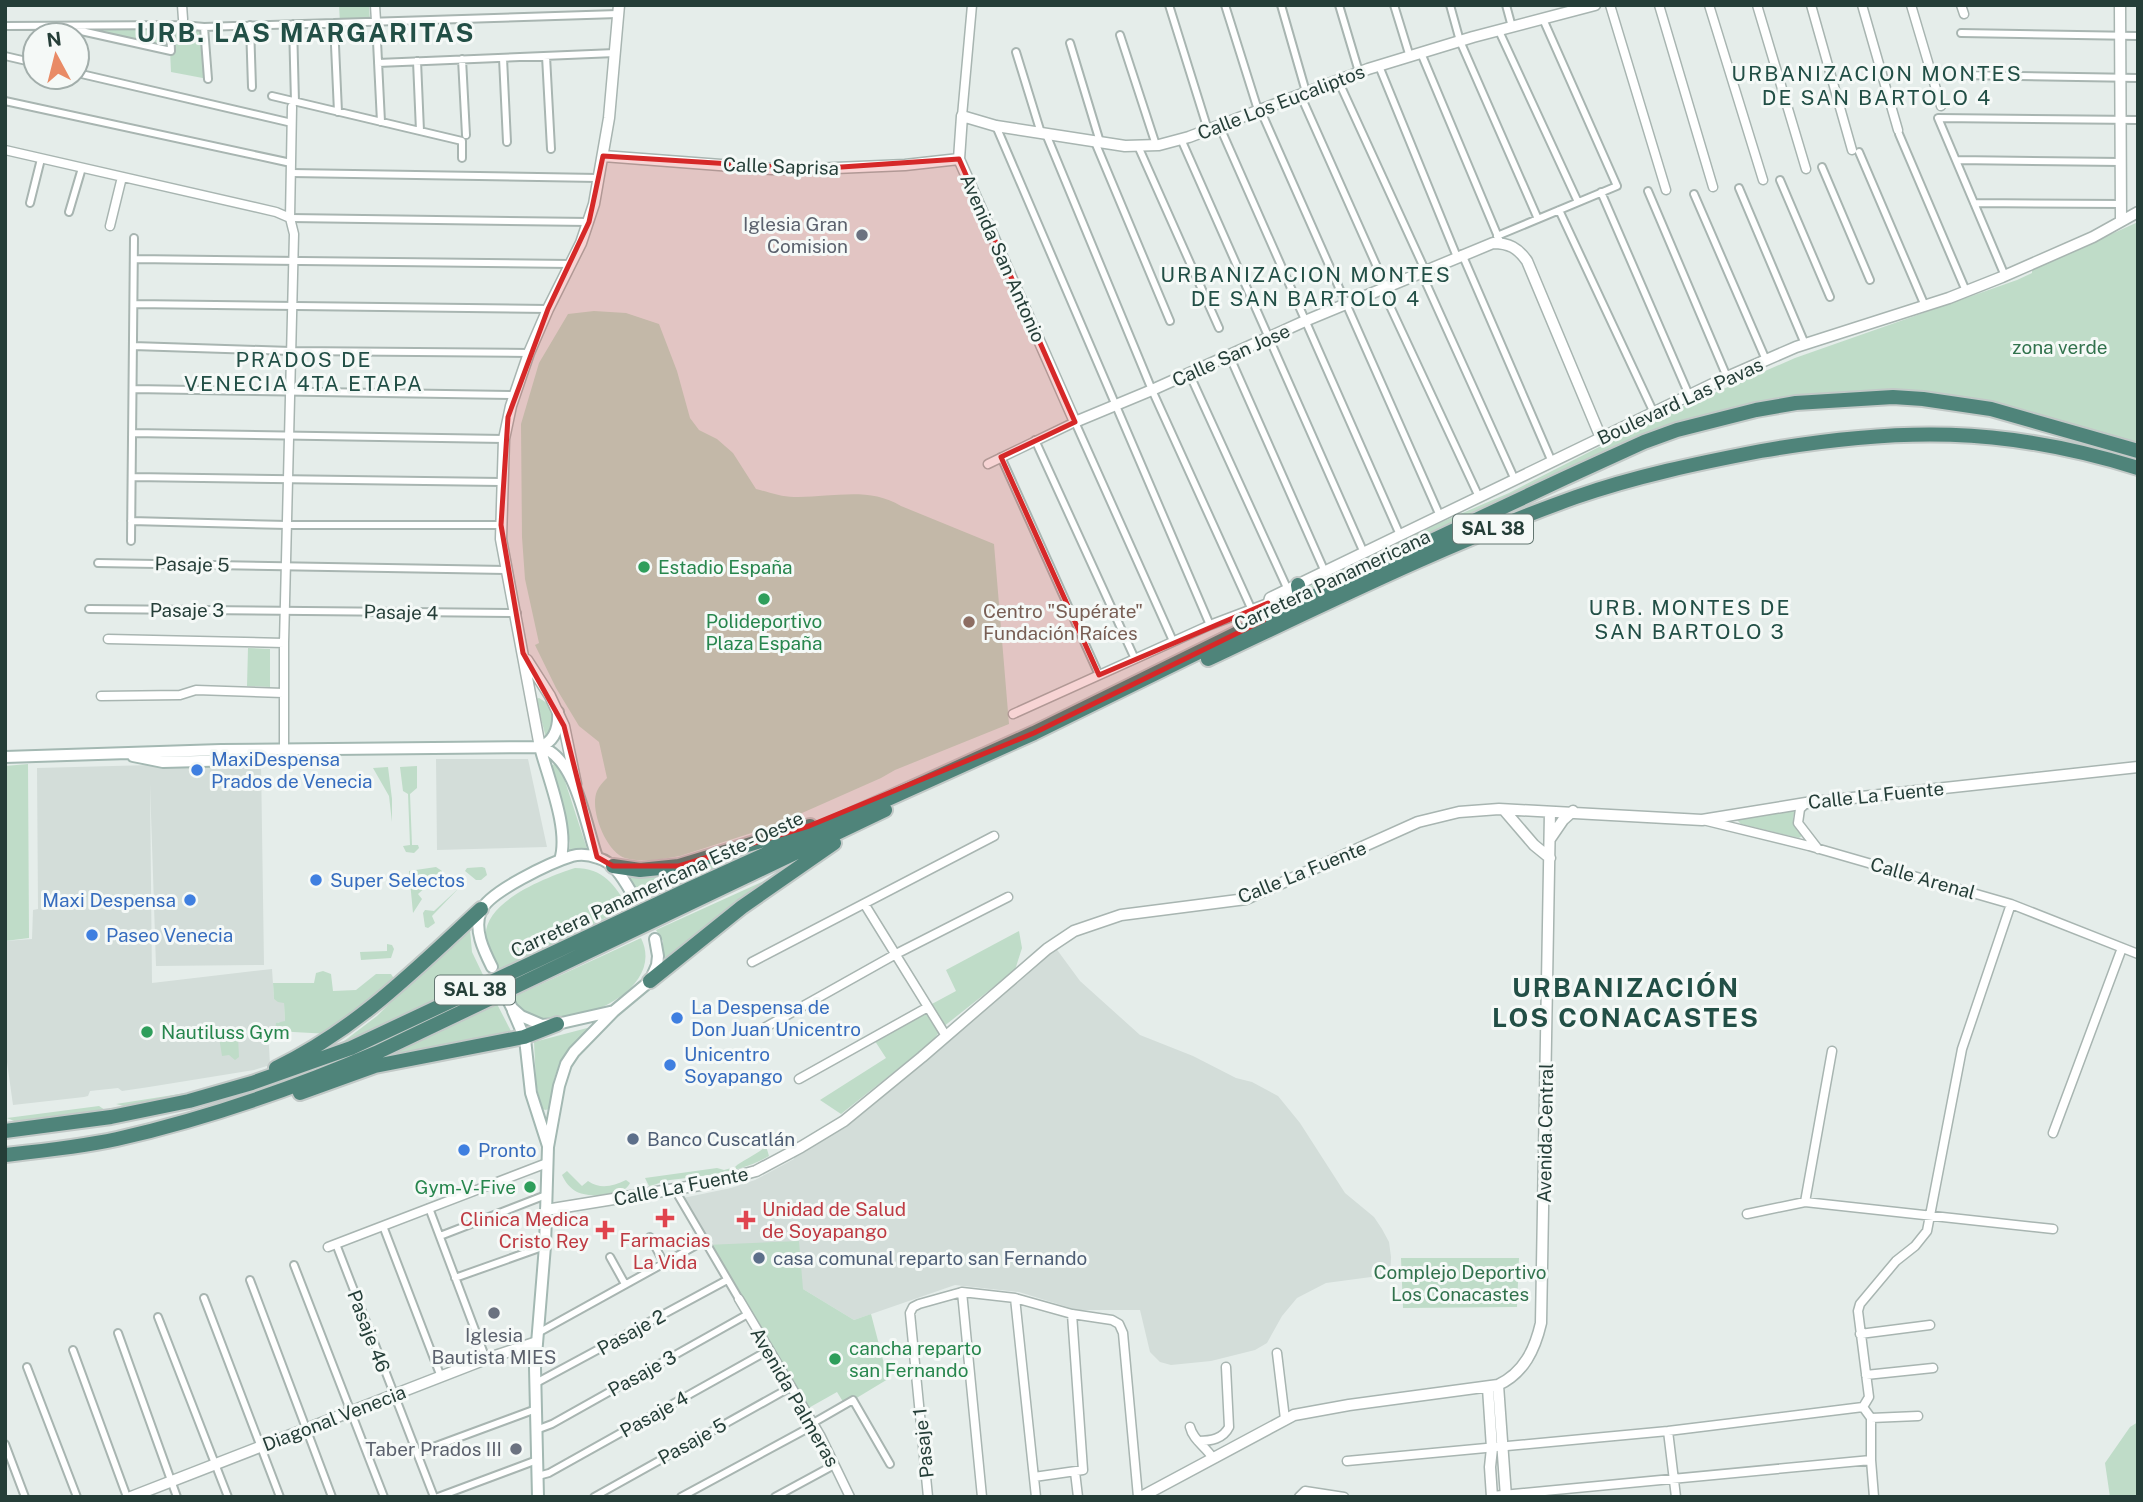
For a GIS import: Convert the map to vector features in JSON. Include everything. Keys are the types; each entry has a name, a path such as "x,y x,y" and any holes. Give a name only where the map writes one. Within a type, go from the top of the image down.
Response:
{"highway":[{"name":"Carretera Panamericana","path":"923,783 1644,442 1677,430 1756,410 1830,400 1864,397 1923,399 1993,409 2138,451"},
{"name":"Carretera Panamericana","path":"893,807 1442,550 1578,496 1614,485 1707,461 1789,446 1907,433 1963,434 2027,441 2104,457 2138,468"},
{"path":"1293,587 1301,603"},
{"path":"613,866 640,870 679,866 809,826 923,783"},
{"name":"Carretera Panamericana Este - Oeste","path":"5,1131 125,1115 211,1095 285,1073 351,1048 691,888 923,783"},
{"path":"650,981 742,907 809,858 893,807"},
{"name":"Carretera Panamericana Este - Oeste","path":"5,1155 116,1139 289,1088 365,1058 893,807"},
{"path":"211,1095 284,1064 341,1031 391,993 481,909"},
{"path":"116,1139 151,1136 324,1086 375,1066 524,1037 557,1024"}],"main road":[{"path":"540,747 547,744 558,728 558,712"},
{"path":"540,747 562,831 564,843 560,860"},
{"path":"5,757 221,750 547,748 559,759 569,776 597,857"},
{"path":"163,762 169,757 204,756 221,750"},
{"path":"124,754 163,762 254,759 270,750"},
{"path":"492,967 481,943 481,909 505,888 560,860 574,856 597,857 613,866 634,897"},
{"path":"538,1497 538,1337 545,1246 548,1147 559,1086 566,1064 574,1052 614,1011 650,981 658,956 654,939"},
{"path":"548,1147 531,1093 529,1056 524,1037 510,1004 521,1016 535,1023 557,1024 614,1011"}],"street":[{"path":"182,5 183,22"},
{"path":"375,5 381,122"},
{"name":"Avenida San Antonio","path":"972,5 959,159 1075,422"},
{"path":"1169,5 1208,130"},
{"path":"1225,5 1259,110 1440,516"},
{"path":"1281,5 1303,93 1384,288 1479,497"},
{"path":"1339,5 1359,72"},
{"path":"1394,5 1410,57"},
{"path":"1450,5 1460,41 1538,219"},
{"path":"1506,5 1512,27"},
{"name":"Calle Los Eucaliptos","path":"962,116 996,126 1097,142 1125,146 1156,145 1208,130 1359,72 1543,19 1558,10 1595,5"},
{"path":"1610,5 1666,190"},
{"path":"1659,5 1713,187"},
{"path":"1709,5 1763,180"},
{"path":"1757,5 1806,169"},
{"path":"1811,5 1856,151 1925,306"},
{"path":"1862,5 1898,132 1966,291"},
{"path":"1910,5 1941,106"},
{"path":"2120,5 2122,220"},
{"path":"91,26 170,26 183,22 204,27 376,22 618,10 603,156 589,222 529,353 504,439 501,525 506,570 517,613 540,747"},
{"path":"1499,240 1538,219 1617,186 1543,19"},
{"path":"334,23 338,112"},
{"path":"284,750 284,643 295,234 290,218 294,104 293,24"},
{"path":"250,25 252,87"},
{"path":"91,33 171,51 170,26"},
{"path":"204,27 208,79"},
{"path":"1499,31 1578,202"},
{"path":"1961,33 2138,36"},
{"path":"1120,35 1156,145"},
{"path":"1070,43 1097,142 1170,321"},
{"path":"1016,52 1044,133 1152,390 1251,608"},
{"path":"378,63 615,53"},
{"path":"1421,53 1499,240 1520,251 1527,261 1601,438"},
{"path":"546,56 551,149"},
{"path":"503,58 507,142"},
{"path":"462,60 466,135"},
{"path":"417,61 420,131"},
{"path":"1379,66 1552,462"},
{"path":"1960,75 2138,78"},
{"path":"91,76 292,122"},
{"path":"1338,80 1515,480"},
{"path":"272,96 294,104 462,141 461,158"},
{"path":"5,101 291,168 598,178"},
{"path":"2005,276 1938,118 2138,120"},
{"path":"1219,125 1400,535"},
{"path":"996,126 1210,625"},
{"path":"1181,139 1364,553"},
{"path":"1138,146 1219,328"},
{"path":"5,150 275,212 290,218 589,222"},
{"name":"Calle Saprisa","path":"603,156 772,169 883,166 959,159"},
{"path":"30,203 41,159"},
{"path":"1956,160 2121,162"},
{"path":"1822,167 1870,280"},
{"path":"69,212 82,168"},
{"path":"110,226 122,177"},
{"path":"1780,180 1830,296"},
{"path":"1739,188 1805,344"},
{"path":"1648,191 1727,377"},
{"path":"1601,192 1689,395"},
{"path":"1694,194 1766,360"},
{"path":"1974,203 2121,204"},
{"path":"1559,210 1653,411"},
{"name":"Boulevard Las Pavas","path":"1268,603 1270,598 1727,377 1805,344 1925,306 2005,276 2093,237 2138,212"},
{"path":"131,541 135,238"},
{"name":"Calle San Jose","path":"988,464 1075,422 1499,240"},
{"path":"134,259 570,264"},
{"path":"134,304 548,309"},
{"path":"133,346 291,351 529,353"},
{"path":"1229,355 1325,572"},
{"path":"1189,373 1293,587"},
{"path":"133,389 515,395"},
{"path":"1075,422 1173,641"},
{"path":"132,433 504,439"},
{"path":"1035,440 1135,659"},
{"path":"1001,457 1099,675"},
{"path":"132,477 501,482"},
{"path":"131,521 287,525 501,525"},
{"name":"Pasaje 5","path":"98,563 506,570"},
{"path":"1013,714 1173,641 1268,603 1264,620"},
{"name":"Pasaje 3","path":"89,609 285,610"},
{"name":"Pasaje 4","path":"285,610 517,613"},
{"path":"108,639 284,643"},
{"path":"523,653 564,726 580,803"},
{"path":"101,696 180,695 195,690 283,693"},
{"name":"Calle La Fuente","path":"546,1210 675,1190 747,1175 802,1147 856,1111 1061,938 1090,924 1121,915 1246,899 1418,822 1459,812 1504,810 1573,811 1702,820 1806,803 2138,767"},
{"path":"1806,803 1800,809 1798,822 1818,849"},
{"path":"1504,810 1534,845 1550,858"},
{"path":"1550,839 1573,811"},
{"name":"Avenida Central","path":"1493,1387 1516,1373 1524,1363 1536,1345 1541,1323 1550,812"},
{"name":"Calle Arenal","path":"1702,820 1818,849 2011,904 2138,954"},
{"path":"752,962 994,836"},
{"path":"764,1028 896,954 1007,897"},
{"path":"1347,1461 1668,1431 1863,1407 1869,1401 1860,1334 1860,1304 1896,1261 1914,1247 1927,1231 1962,1049 2011,904"},
{"path":"865,905 946,1036"},
{"path":"2053,1133 2122,948"},
{"path":"799,1079 928,1007"},
{"path":"1805,1202 1832,1051"},
{"path":"332,1246 547,1163"},
{"path":"675,1190 739,1299"},
{"path":"440,1236 546,1195"},
{"path":"1747,1214 1805,1202 2053,1229"},
{"path":"429,1208 486,1359"},
{"path":"383,1226 441,1377"},
{"path":"650,1237 664,1263"},
{"path":"538,1337 625,1284 704,1241"},
{"name":"Pasaje 46","path":"332,1246 436,1497"},
{"path":"455,1278 545,1246"},
{"path":"610,1257 625,1284"},
{"path":"293,1265 384,1497"},
{"path":"250,1280 332,1497"},
{"name":"Pasaje 2","path":"536,1383 727,1280"},
{"path":"982,1497 962,1292 1015,1298 1072,1314 1112,1320 1119,1324 1123,1333 1139,1497 1285,1419 1349,1405 1493,1387 1497,1448 1505,1496"},
{"name":"Pasaje 1","path":"928,1497 910,1313 913,1307 962,1292"},
{"path":"204,1298 280,1497"},
{"path":"1015,1298 1036,1497"},
{"name":"Avenida Palmeras","path":"739,1299 813,1424 850,1497"},
{"name":"Pasaje 3","path":"536,1430 552,1424 748,1314"},
{"path":"1072,1314 1078,1497"},
{"path":"158,1317 228,1497"},
{"path":"1860,1334 1930,1325"},
{"path":"118,1333 177,1497"},
{"name":"Diagonal Venecia","path":"129,1497 538,1337"},
{"path":"74,1350 129,1497"},
{"name":"Pasaje 4","path":"538,1476 550,1473 769,1350"},
{"path":"1277,1353 1285,1419"},
{"path":"27,1367 77,1497"},
{"path":"1198,1441 1219,1438 1228,1430 1230,1419 1226,1367"},
{"path":"1866,1375 1933,1368"},
{"name":"Pasaje 5","path":"594,1497 792,1387"},
{"path":"681,1497 853,1400 890,1464"},
{"path":"1863,1407 1871,1418 1874,1497"},
{"path":"417,1453 536,1409"},
{"path":"1871,1418 1918,1416"},
{"path":"1190,1427 1212,1458"},
{"path":"1668,1431 1676,1497"},
{"path":"5,1444 25,1497"},
{"path":"1497,1448 1490,1466 1492,1497 1871,1460"},
{"path":"436,1497 537,1460"},
{"path":"775,1497 834,1465"},
{"path":"1034,1477 1079,1471"},
{"path":"1298,1497 1305,1491 1345,1497"}],"highlighted area":[{"path":"603,156 812,169 959,159 1075,422 1001,457 1099,675 1268,603 1264,620 1034,733 809,826 679,866 613,866 597,857 564,726 523,653 501,525 508,417 548,309 589,222"}],"shaded area":[{"path":"436,759 528,759 547,847 437,850"},
{"name":"Paseo Venecia","path":"261,762 264,965 156,966 150,784 152,983 272,969 274,999 284,1002 285,1022 278,1022 275,1029 268,1029 270,1065 149,1087 122,1091 118,1088 90,1091 88,1096 84,1097 13,1105 5,1048 5,941 32,939 33,910 38,909 37,768"},
{"path":"1055,947 1080,981 1140,1035 1193,1056 1236,1078 1252,1082 1278,1096 1300,1123 1345,1193 1374,1217 1382,1229 1389,1242 1390,1281 1371,1277 1326,1283 1297,1298 1282,1316 1267,1343 1255,1350 1211,1361 1171,1365 1160,1362 1150,1352 1140,1310 1077,1310 1019,1292 955,1285 854,1320 803,1289 706,1245 683,1198 755,1180 794,1159 794,1155"}],"green space":[{"path":"339,5 369,5 370,22 340,23"},
{"path":"91,26 204,27 208,79 171,72 170,50 91,33"},
{"name":"zona verde","path":"2138,222 2138,452 1993,409 1864,397 1677,430 1301,603 1298,592 1444,521 1509,493 1656,418 1795,358 2017,280 2032,273 2032,270"},
{"name":"Polideportivo Plaza España","path":"594,311 626,313 659,324 677,371 690,418 699,430 717,439 733,453 756,489 789,497 849,494 875,496 994,544 1009,724 895,770 802,813 795,819 680,856 638,860 625,858 611,848 597,819 595,808 597,791 607,778 599,742 579,726 535,645 539,643 525,579 522,537 521,424 539,363 568,314"},
{"path":"248,648 270,649 270,687 247,686"},
{"path":"539,698 550,706 555,721 546,738 536,699"},
{"path":"556,763 563,775 588,852 569,855 570,843 551,766"},
{"path":"28,764 29,938 5,941 5,766"},
{"path":"417,766 417,788 410,794 412,845 418,845 419,848 414,853 406,852 403,846 410,845 408,794 403,791 400,767"},
{"path":"388,767 392,822 389,796 373,768"},
{"path":"1795,809 1793,818 1802,836 1799,838 1741,824 1735,818"},
{"path":"782,839 645,905 625,874 662,876 682,872"},
{"path":"436,867 442,871 442,879 439,883 435,879 418,894 422,899 413,913 409,871"},
{"path":"482,867 487,875 481,880 476,880 465,871 467,868"},
{"path":"575,868 593,871 607,879 628,907 498,970 486,939 487,926 494,914 518,893"},
{"path":"786,871 733,905 663,963 663,941 656,930"},
{"path":"459,888 432,916 435,923 425,927 425,910 434,911"},
{"path":"470,930 472,952 484,977 327,1054 377,1016"},
{"path":"1019,931 1022,948 1015,970 943,1027 930,1005 956,991 946,970"},
{"path":"641,938 645,956 642,972 632,986 601,1008 582,1015 548,1020 527,1013 511,998"},
{"path":"387,944 394,949 391,958 361,960 360,952 387,951"},
{"path":"323,971 331,974 333,991 356,990 376,974 391,974 395,980 330,1034 275,1031 276,1023 285,1021 284,1003 274,999 273,983 314,983 316,973"},
{"path":"497,1004 513,1035 374,1059"},
{"path":"925,1009 939,1032 933,1041 841,1114 820,1100 886,1058 873,1038"},
{"path":"591,1027 561,1060 554,1079 550,1109 541,1108 536,1082 534,1042"},
{"path":"219,1037 238,1037 239,1057 235,1060 229,1055 222,1056"},
{"path":"205,1090 128,1107 116,1104"},
{"path":"99,1106 108,1112 19,1123 7,1118"},
{"path":"766,1146 769,1156 745,1167 649,1186 645,1178 717,1168 724,1170 735,1167"},
{"path":"567,1171 582,1186 588,1181 602,1186 626,1180 630,1183 627,1188 614,1194 583,1194 566,1182 562,1175"},
{"path":"799,1241 803,1289 854,1320 871,1314 888,1379 845,1405 837,1392 805,1410 706,1245"},
{"name":"Complejo Deportivo Los Conacastes","path":"1401,1258 1519,1258 1517,1307 1403,1308"},
{"path":"2138,1422 2138,1497 2110,1497 2105,1463 2130,1427"}],"place":[{"name":"Iglesia Gran Comision","path":"862,235"},
{"name":"Estadio España","path":"644,567"},
{"name":"Polideportivo Plaza España","path":"764,599"},
{"name":"Centro \"Supérate\" Fundación Raíces","path":"969,622"},
{"name":"MaxiDespensa Prados de Venecia","path":"197,770"},
{"name":"Super Selectos","path":"316,880"},
{"name":"Maxi Despensa","path":"190,900"},
{"name":"Paseo Venecia","path":"92,935"},
{"name":"La Despensa de Don Juan Unicentro","path":"677,1018"},
{"name":"Nautiluss Gym","path":"147,1032"},
{"name":"Unicentro Soyapango","path":"670,1065"},
{"name":"Banco Cuscatlán","path":"633,1139"},
{"name":"Pronto","path":"464,1150"},
{"name":"Gym-V-Five","path":"530,1187"},
{"name":"Farmacias La Vida","path":"665,1218"},
{"name":"Unidad de Salud de Soyapango","path":"746,1220"},
{"name":"Clinica Medica Cristo Rey","path":"605,1230"},
{"name":"casa comunal reparto san Fernando","path":"759,1258"},
{"name":"Iglesia Bautista MIES","path":"494,1313"},
{"name":"cancha reparto san Fernando","path":"835,1359"},
{"name":"Taber Prados III","path":"516,1449"}],"district":[{"name":"URB. LAS MARGARITAS","path":"306,33"},
{"name":"URBANIZACION MONTES DE SAN BARTOLO 4","path":"1877,86"},
{"name":"URBANIZACION MONTES DE SAN BARTOLO 4","path":"1306,287"},
{"name":"PRADOS DE VENECIA 4TA ETAPA","path":"304,372"},
{"name":"URB. MONTES DE SAN BARTOLO 3","path":"1690,620"},
{"name":"URBANIZACIÓN LOS CONACASTES","path":"1626,1003"}]}
